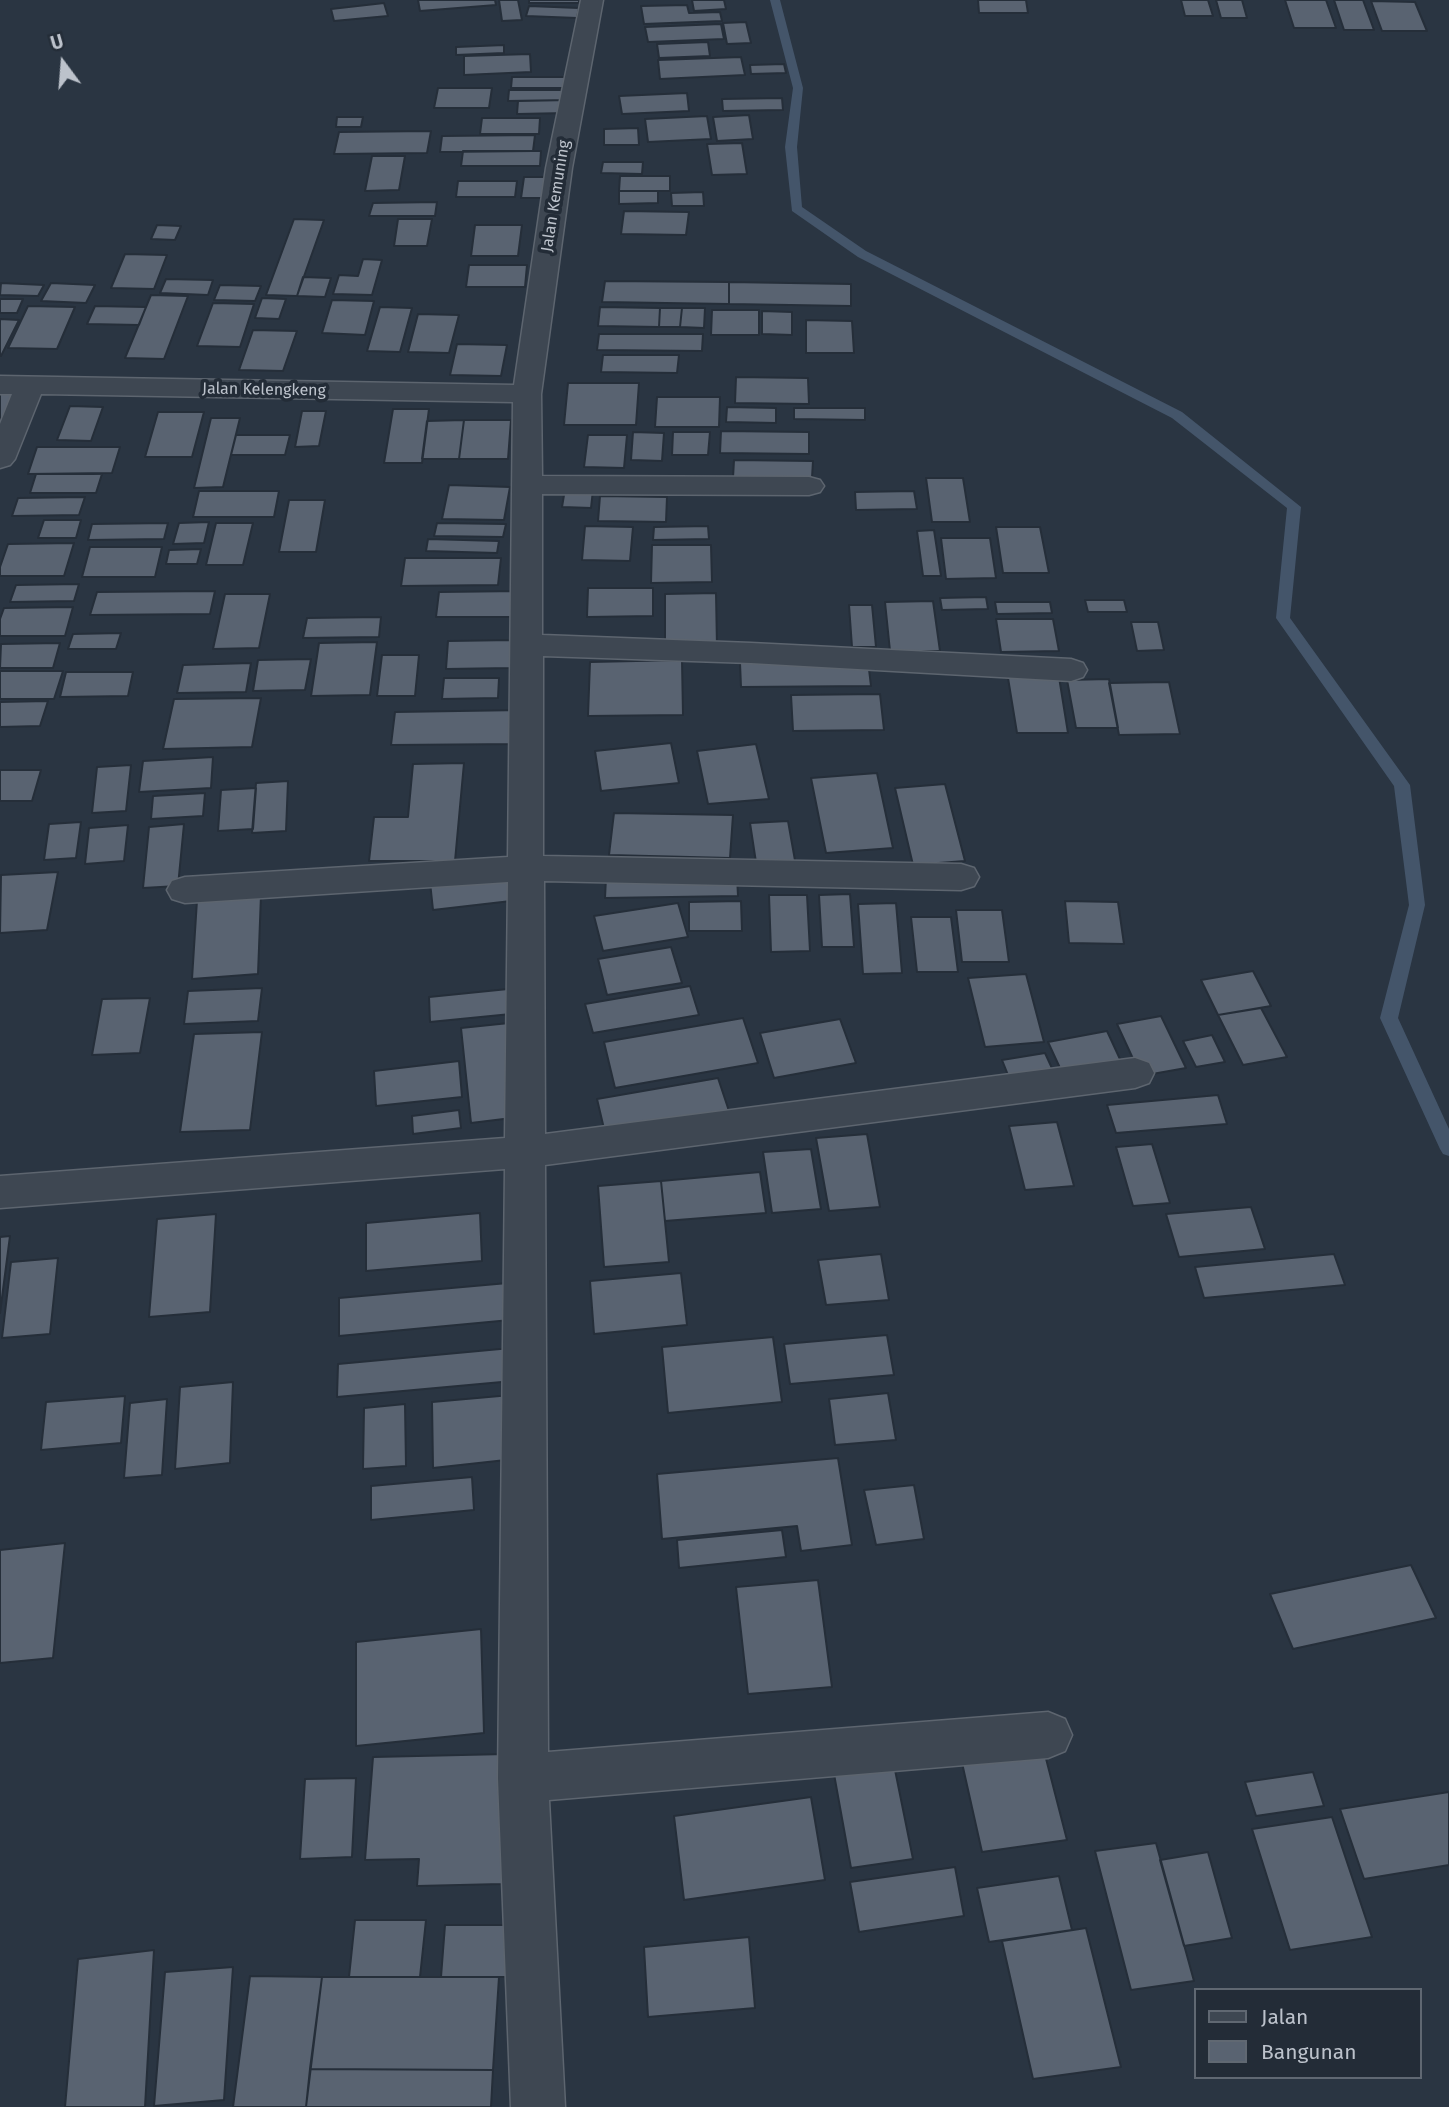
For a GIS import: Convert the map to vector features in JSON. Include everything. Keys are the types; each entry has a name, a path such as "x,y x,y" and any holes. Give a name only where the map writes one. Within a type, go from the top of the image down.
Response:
{"street":[{"name":"Jalan Kemuning","path":"538,2107 523,1778 527,394 559,168 592,0"},
{"name":"Jalan Kelengkeng","path":"0,384 527,394"},
{"path":"0,459 30,386"},
{"path":"527,485 809,486"},
{"path":"528,645 751,653 1070,670"},
{"path":"185,890 527,868 961,877"},
{"path":"0,1192 525,1152 1135,1073"},
{"path":"523,1778 1048,1735"}],"building":[{"path":"418,0 495,0 496,5 420,11"},
{"path":"499,0 518,0 522,20 502,21"},
{"path":"529,0 579,0 579,3 529,3"},
{"path":"692,0 724,0 726,9 694,11"},
{"path":"978,0 1026,0 1028,13 979,13"},
{"path":"1181,0 1208,0 1213,16 1185,16"},
{"path":"1216,0 1242,0 1247,18 1221,18"},
{"path":"1285,0 1326,0 1336,28 1294,28"},
{"path":"1334,0 1363,0 1374,30 1344,30"},
{"path":"1371,1 1415,2 1427,31 1382,31"},
{"path":"384,3 388,16 334,21 331,9"},
{"path":"687,5 689,13 720,12 722,21 644,24 641,6"},
{"path":"529,6 579,8 577,18 526,16"},
{"path":"746,22 751,43 727,44 723,23"},
{"path":"721,24 724,39 648,42 645,27"},
{"path":"708,42 710,56 659,58 657,44"},
{"path":"504,45 504,53 456,55 456,47"},
{"path":"530,54 531,72 464,75 464,56"},
{"path":"741,57 745,75 660,79 658,60"},
{"path":"784,64 786,73 751,74 750,65"},
{"path":"512,77 570,77 570,88 511,88"},
{"path":"438,88 492,88 489,108 434,108"},
{"path":"509,90 569,90 569,100 508,101"},
{"path":"687,93 689,111 622,114 619,96"},
{"path":"782,98 783,110 723,111 722,99"},
{"path":"569,100 568,113 517,114 518,101"},
{"path":"749,115 753,139 717,141 713,117"},
{"path":"707,116 711,139 648,142 645,119"},
{"path":"337,117 363,117 361,127 336,127"},
{"path":"482,118 540,118 539,134 480,134"},
{"path":"638,128 639,145 604,145 604,129"},
{"path":"431,131 427,153 334,154 339,132"},
{"path":"535,135 533,151 440,152 442,136"},
{"path":"742,143 747,174 712,175 707,144"},
{"path":"463,151 541,151 540,166 461,166"},
{"path":"372,156 405,156 399,190 365,191"},
{"path":"603,162 643,162 642,174 601,173"},
{"path":"620,176 670,176 670,191 619,191"},
{"path":"524,177 552,177 550,198 521,198"},
{"path":"458,181 517,181 515,197 456,197"},
{"path":"619,191 658,191 658,203 619,204"},
{"path":"703,192 704,206 672,206 671,193"},
{"path":"437,202 435,216 369,216 373,203"},
{"path":"624,211 689,212 686,235 621,234"},
{"path":"294,219 324,220 297,296 266,295"},
{"path":"398,219 432,219 427,246 394,246"},
{"path":"157,225 181,226 175,240 151,239"},
{"path":"475,225 522,225 518,256 471,256"},
{"path":"125,254 167,255 154,289 111,288"},
{"path":"363,259 382,260 372,295 333,294 339,275 358,276"},
{"path":"469,265 527,265 525,287 466,287"},
{"path":"303,277 331,278 325,297 297,296"},
{"path":"166,279 213,280 208,295 160,293"},
{"path":"605,281 729,282 729,304 602,302"},
{"path":"729,282 851,284 851,306 729,304"},
{"path":"1,283 44,285 38,296 0,295"},
{"path":"51,283 95,285 86,303 41,301"},
{"path":"220,285 261,286 255,301 214,300"},
{"path":"151,295 188,296 164,359 125,358"},
{"path":"262,298 286,299 279,319 255,318"},
{"path":"0,299 23,299 17,313 0,313"},
{"path":"332,300 374,301 365,335 322,333"},
{"path":"213,303 254,304 240,347 197,346"},
{"path":"28,306 75,307 57,349 8,348"},
{"path":"95,306 146,307 139,325 87,324"},
{"path":"380,307 412,308 400,352 367,351"},
{"path":"600,307 660,308 659,327 598,326"},
{"path":"660,308 682,308 680,327 659,327"},
{"path":"682,308 705,308 704,328 680,327"},
{"path":"712,310 759,310 759,335 711,335"},
{"path":"762,311 792,312 792,335 762,334"},
{"path":"418,314 459,315 449,353 408,352"},
{"path":"0,319 19,320 1,356 0,356"},
{"path":"806,320 852,321 854,353 806,353"},
{"path":"253,330 297,331 283,371 239,370"},
{"path":"599,334 703,334 702,351 597,350"},
{"path":"457,344 507,345 501,376 450,375"},
{"path":"603,355 679,355 677,373 601,372"},
{"path":"736,377 808,378 809,404 735,403"},
{"path":"568,383 639,383 636,425 564,425"},
{"path":"0,389 27,390 0,432"},
{"path":"657,397 720,397 719,427 655,427"},
{"path":"70,406 103,407 91,441 57,440"},
{"path":"727,407 776,408 776,423 726,422"},
{"path":"794,408 865,408 865,420 794,419"},
{"path":"393,409 429,409 422,463 384,463"},
{"path":"302,411 326,411 319,446 295,447"},
{"path":"158,412 204,412 192,457 145,457"},
{"path":"211,418 240,418 223,487 194,488"},
{"path":"464,420 511,420 508,459 459,459"},
{"path":"464,420 459,459 422,459 427,421"},
{"path":"721,431 809,432 809,454 720,453"},
{"path":"633,432 664,433 662,461 631,460"},
{"path":"673,432 710,432 708,455 672,455"},
{"path":"236,435 290,435 285,455 231,455"},
{"path":"588,435 627,435 624,468 584,467"},
{"path":"37,447 120,447 112,473 28,474"},
{"path":"734,460 813,461 812,478 733,478"},
{"path":"36,474 102,474 96,493 30,493"},
{"path":"926,478 963,478 970,522 932,522"},
{"path":"449,485 510,487 504,520 442,519"},
{"path":"565,489 593,490 591,508 562,507"},
{"path":"199,491 279,491 274,517 193,517"},
{"path":"914,491 917,509 856,510 855,492"},
{"path":"600,496 667,497 666,522 598,521"},
{"path":"85,497 79,515 12,516 18,498"},
{"path":"289,500 325,500 316,552 279,552"},
{"path":"44,520 81,520 76,538 38,538"},
{"path":"209,522 204,543 173,544 179,523"},
{"path":"168,523 164,539 88,540 92,524"},
{"path":"216,523 253,523 243,565 206,565"},
{"path":"437,523 506,524 503,537 434,536"},
{"path":"585,526 633,527 630,561 582,560"},
{"path":"708,526 709,539 653,540 654,527"},
{"path":"996,527 1040,527 1049,573 1003,573"},
{"path":"934,530 941,576 923,576 917,531"},
{"path":"941,538 990,538 996,578 946,579"},
{"path":"428,539 499,541 497,553 426,551"},
{"path":"74,543 64,576 0,576 0,567 8,544"},
{"path":"652,545 711,545 712,582 651,583"},
{"path":"90,547 162,547 155,577 82,577"},
{"path":"201,549 197,564 166,564 169,550"},
{"path":"405,558 501,558 498,585 401,586"},
{"path":"79,584 74,601 10,602 16,585"},
{"path":"588,588 653,588 653,616 587,617"},
{"path":"215,591 210,614 90,615 97,592"},
{"path":"520,591 518,617 436,617 439,592"},
{"path":"716,593 717,647 665,647 665,594"},
{"path":"225,594 270,594 259,648 213,649"},
{"path":"986,597 988,609 942,610 940,598"},
{"path":"1085,600 1124,600 1127,612 1088,612"},
{"path":"933,601 940,651 890,651 885,602"},
{"path":"995,602 1050,602 1052,613 997,614"},
{"path":"849,605 872,605 876,647 852,647"},
{"path":"73,607 65,636 0,636 0,619 4,608"},
{"path":"381,617 379,637 303,638 307,618"},
{"path":"996,619 1053,619 1059,651 1001,652"},
{"path":"1131,622 1158,622 1164,650 1137,651"},
{"path":"121,633 116,649 68,649 73,634"},
{"path":"513,640 512,668 446,669 448,641"},
{"path":"377,642 370,695 311,696 319,643"},
{"path":"60,643 53,668 0,668 1,644"},
{"path":"382,655 419,655 415,696 377,696"},
{"path":"311,659 305,690 253,691 258,660"},
{"path":"682,660 683,715 588,716 590,662"},
{"path":"868,661 871,686 741,687 740,663"},
{"path":"251,663 246,692 177,693 183,665"},
{"path":"0,671 63,671 54,699 0,699"},
{"path":"66,672 133,672 128,696 60,697"},
{"path":"1059,677 1068,733 1017,733 1008,678"},
{"path":"444,678 499,678 498,698 442,699"},
{"path":"1109,679 1118,728 1076,728 1067,680"},
{"path":"1169,682 1180,734 1119,735 1109,683"},
{"path":"880,694 884,730 793,731 791,695"},
{"path":"261,698 252,747 163,749 174,699"},
{"path":"48,701 40,726 0,727 0,702"},
{"path":"522,710 520,744 391,745 395,712"},
{"path":"671,743 679,783 601,791 595,751"},
{"path":"756,744 769,799 708,804 697,751"},
{"path":"213,757 211,788 139,792 143,761"},
{"path":"464,763 455,861 369,861 374,817 408,817 413,764"},
{"path":"131,765 126,811 92,813 97,767"},
{"path":"0,770 41,770 32,801 0,801"},
{"path":"877,773 893,848 826,853 811,778"},
{"path":"288,781 286,831 252,833 256,783"},
{"path":"945,784 965,861 913,865 895,788"},
{"path":"256,788 253,829 218,831 221,790"},
{"path":"205,793 203,816 151,819 153,796"},
{"path":"614,813 733,815 730,858 609,855"},
{"path":"788,821 796,866 757,869 750,823"},
{"path":"81,822 76,858 44,860 49,824"},
{"path":"184,824 178,886 143,888 149,827"},
{"path":"128,825 124,861 85,864 89,828"},
{"path":"58,872 47,930 0,933 1,875"},
{"path":"506,872 511,901 433,910 430,882"},
{"path":"737,876 738,896 605,898 606,877"},
{"path":"850,894 854,947 822,947 819,895"},
{"path":"261,895 258,974 192,979 197,900"},
{"path":"769,895 807,895 810,951 771,952"},
{"path":"741,901 742,931 689,931 689,902"},
{"path":"1065,901 1118,902 1124,944 1069,943"},
{"path":"678,903 688,937 603,951 594,916"},
{"path":"896,903 902,973 863,974 858,904"},
{"path":"956,910 1002,910 1009,962 962,962"},
{"path":"911,917 951,917 958,972 917,972"},
{"path":"671,947 682,983 607,995 598,959"},
{"path":"1253,971 1271,1006 1218,1015 1201,980"},
{"path":"1026,974 1044,1042 985,1047 968,978"},
{"path":"690,986 699,1015 593,1033 585,1004"},
{"path":"262,988 258,1021 184,1024 188,991"},
{"path":"508,989 511,1014 430,1022 429,997"},
{"path":"150,998 140,1053 92,1055 102,999"},
{"path":"1261,1008 1287,1057 1243,1065 1218,1015"},
{"path":"1161,1016 1186,1068 1141,1076 1117,1024"},
{"path":"743,1018 758,1063 615,1088 604,1042"},
{"path":"840,1019 856,1063 774,1078 760,1033"},
{"path":"509,1023 520,1117 471,1123 461,1028"},
{"path":"1107,1031 1125,1070 1066,1081 1048,1042"},
{"path":"262,1032 250,1130 180,1132 194,1034"},
{"path":"1212,1035 1225,1062 1196,1067 1183,1041"},
{"path":"1045,1053 1056,1077 1012,1085 1002,1060"},
{"path":"459,1061 462,1097 376,1106 374,1071"},
{"path":"718,1078 729,1111 605,1133 597,1099"},
{"path":"1218,1095 1227,1124 1116,1133 1107,1105"},
{"path":"459,1110 461,1128 413,1134 412,1116"},
{"path":"1057,1122 1074,1186 1025,1190 1009,1126"},
{"path":"867,1134 880,1207 829,1211 816,1138"},
{"path":"1152,1144 1170,1203 1133,1206 1116,1147"},
{"path":"811,1149 821,1209 772,1213 763,1152"},
{"path":"760,1172 766,1213 665,1221 661,1181"},
{"path":"661,1181 669,1262 604,1267 598,1186"},
{"path":"1251,1207 1265,1249 1179,1257 1166,1214"},
{"path":"480,1213 482,1261 366,1271 366,1223"},
{"path":"216,1214 210,1312 149,1317 157,1219"},
{"path":"10,1236 0,1313 0,1237"},
{"path":"881,1254 889,1300 826,1305 818,1260"},
{"path":"1334,1254 1345,1285 1204,1298 1195,1267"},
{"path":"58,1258 50,1334 2,1338 11,1262"},
{"path":"681,1273 687,1325 594,1334 590,1281"},
{"path":"519,1282 521,1319 339,1336 339,1298"},
{"path":"887,1335 894,1375 790,1384 784,1344"},
{"path":"773,1337 782,1402 668,1413 662,1347"},
{"path":"511,1348 513,1381 337,1397 338,1364"},
{"path":"233,1382 230,1463 175,1469 180,1387"},
{"path":"888,1393 896,1440 835,1445 829,1399"},
{"path":"511,1395 515,1459 433,1468 432,1402"},
{"path":"125,1396 121,1443 41,1450 46,1402"},
{"path":"167,1399 162,1475 124,1478 130,1403"},
{"path":"405,1404 406,1466 363,1469 364,1408"},
{"path":"838,1458 852,1545 801,1551 797,1526 662,1539 657,1474"},
{"path":"472,1477 474,1510 371,1520 371,1486"},
{"path":"914,1485 924,1539 876,1545 864,1490"},
{"path":"782,1530 786,1557 679,1568 677,1540"},
{"path":"65,1543 53,1658 0,1663 0,1550"},
{"path":"1411,1565 1436,1618 1293,1649 1270,1594"},
{"path":"818,1580 832,1687 748,1694 736,1587"},
{"path":"481,1629 484,1733 356,1746 356,1642"},
{"path":"1042,1743 1067,1840 982,1852 960,1754"},
{"path":"506,1754 502,1884 417,1886 419,1859 365,1860 373,1757"},
{"path":"892,1755 913,1859 851,1868 832,1763"},
{"path":"1313,1772 1324,1806 1256,1816 1245,1782"},
{"path":"356,1778 352,1857 300,1859 305,1779"},
{"path":"1449,1792 1449,1865 1364,1879 1340,1809"},
{"path":"811,1797 825,1880 684,1900 674,1816"},
{"path":"1332,1817 1372,1937 1290,1950 1252,1829"},
{"path":"1156,1843 1194,1981 1131,1990 1095,1851"},
{"path":"1208,1852 1232,1938 1184,1946 1160,1860"},
{"path":"955,1867 964,1916 859,1932 850,1882"},
{"path":"1059,1876 1072,1930 989,1942 977,1888"},
{"path":"355,1920 426,1920 420,1977 349,1977"},
{"path":"445,1925 519,1925 515,1977 441,1977"},
{"path":"1086,1928 1121,2067 1033,2079 1002,1941"},
{"path":"749,1937 755,2008 648,2017 644,1947"},
{"path":"154,1950 145,2107 65,2107 78,1959"},
{"path":"233,1967 224,2100 154,2106 165,1972"},
{"path":"250,1976 322,1977 306,2107 233,2107"},
{"path":"322,1977 499,1977 493,2070 310,2069"},
{"path":"310,2069 493,2070 491,2107 306,2107"}],"waterway":[{"path":"775,0 798,88 791,147 796,208 862,254 1177,415 1294,507 1283,618 1402,785 1417,905 1389,1018 1449,1149"}]}
